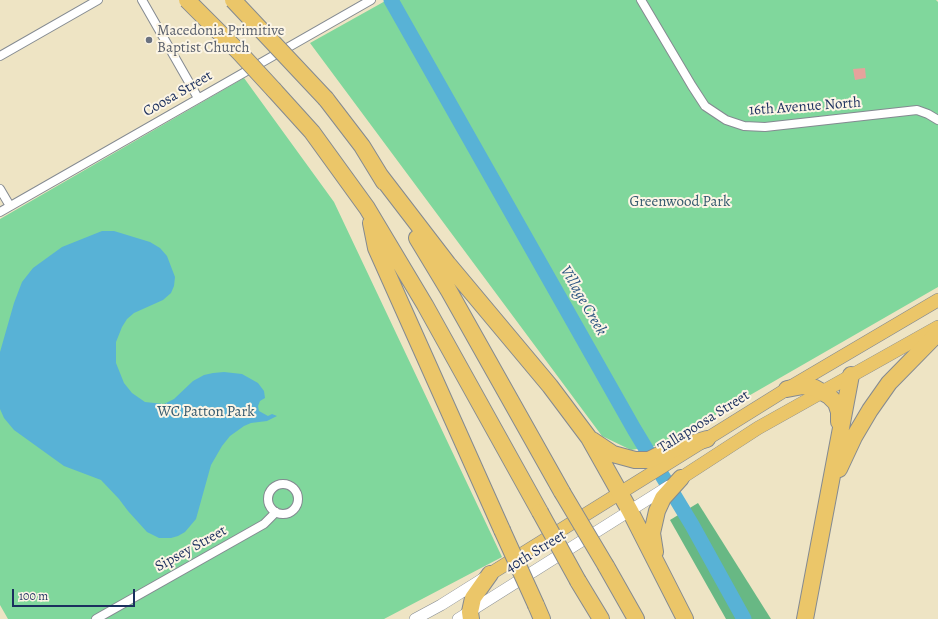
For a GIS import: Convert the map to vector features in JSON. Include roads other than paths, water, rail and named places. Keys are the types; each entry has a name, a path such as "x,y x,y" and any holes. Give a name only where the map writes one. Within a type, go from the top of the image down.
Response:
{"highway":[{"path":"187,0 274,90 312,132 367,208 425,305 578,581 601,619"},
{"path":"233,0 326,100 362,146 453,298 562,492 636,619"},
{"path":"379,174 448,264 550,386 589,438 630,511 685,619"},
{"path":"367,208 376,248 539,612"},
{"path":"829,490 854,437 870,410 889,383 938,333"},
{"path":"805,619 851,375"},
{"path":"787,389 803,386 815,388 829,396 836,403 839,412 840,432"},
{"path":"589,438 614,454 635,460 649,460 669,456 707,439"},
{"path":"669,587 653,545 652,533 660,495 681,478"},
{"path":"467,617 473,598 490,574"}],"main road":[{"name":"Tallapoosa Street","path":"707,439 787,389 938,300"},
{"path":"681,478 758,428 938,326"},
{"name":"Tallapoosa Street","path":"490,574 646,476 669,456"}],"street":[{"path":"0,56 98,0"},
{"path":"142,0 198,98"},
{"name":"Coosa Street","path":"0,212 371,0"},
{"name":"16th Avenue North","path":"641,0 705,106 726,120 744,126 765,127 917,110 938,120"},
{"path":"0,189 10,206"},
{"path":"630,511 660,495"},
{"name":"40th Street","path":"467,617 630,511"},
{"name":"Sipsey Street","path":"96,619 264,524 276,512"},
{"name":"40th Street","path":"414,619 441,605 490,574"}],"water":[{"path":"102,231 114,231 150,242 160,248 167,256 175,277 174,286 171,293 163,300 134,313 127,319 116,342 116,363 124,383 132,393 145,402 164,404 174,399 193,381 204,375 224,372 242,374 258,383 264,391 265,398 260,401 258,406 259,411 268,416 272,414 277,416 267,421 251,423 230,436 222,446 211,465 196,519 185,532 171,538 159,538 147,532 101,480 64,466 14,430 4,418 0,409 0,352 14,303 22,282 33,268 62,247"}],"waterway":[{"name":"Village Creek","path":"391,0 634,429 692,525 744,619"}],"place":[{"name":"Macedonia Primitive Baptist Church","path":"149,40"}],"park label":[{"name":"Greenwood Park","path":"680,202"},
{"name":"WC Patton Park","path":"206,412"}]}
